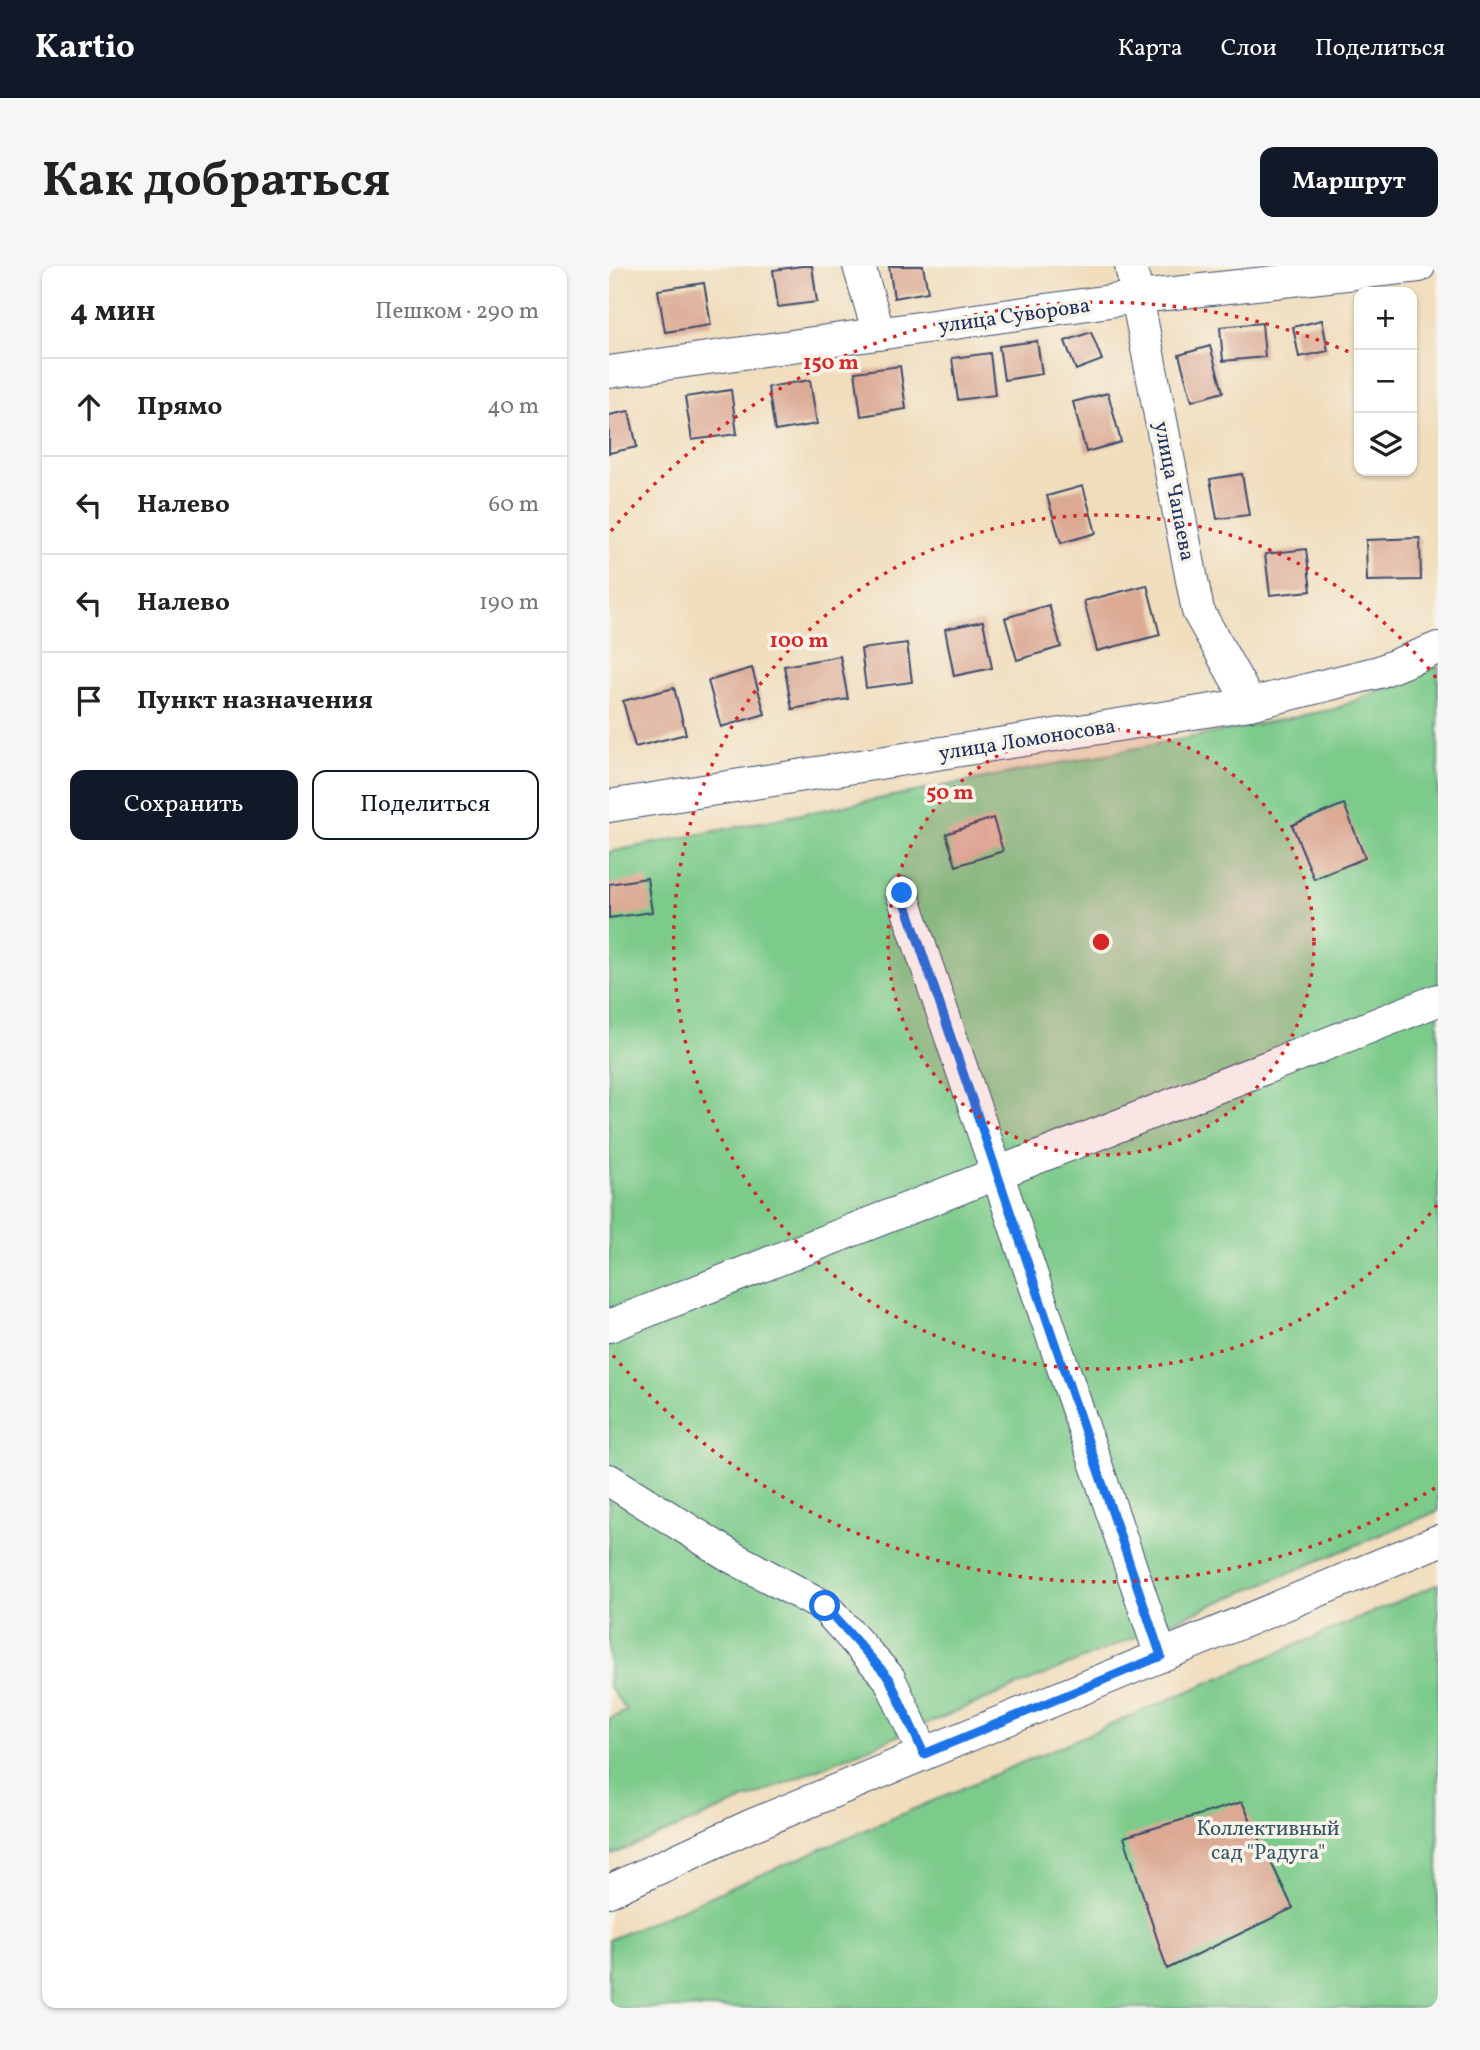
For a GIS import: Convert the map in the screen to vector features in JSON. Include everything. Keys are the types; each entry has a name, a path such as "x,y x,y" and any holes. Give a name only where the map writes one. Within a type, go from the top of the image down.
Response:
{"street":[{"path":"859,266 879,334"},
{"name":"улица Чапаева","path":"1132,266 1198,611 1250,704"},
{"name":"улица Суворова","path":"609,372 1137,298 1419,266"},
{"name":"улица Ломоносова","path":"609,806 1250,704 1379,672 1438,648"},
{"path":"902,893 1161,1656"},
{"path":"609,1326 1438,1000"},
{"path":"609,1480 732,1557 825,1606 889,1678 924,1754"},
{"path":"609,1891 750,1826 1438,1541"}],"green space":[{"path":"1438,666 1438,1511 609,1856 609,1719 627,1711 609,1687 609,852 1335,709"},
{"name":"Коллективный сад \"Радуга\"","path":"1438,1584 1438,2008 609,2008 609,1940"}],"building":[{"path":"812,266 817,302 778,307 773,270"},
{"path":"889,266 923,266 928,292 894,298"},
{"path":"704,283 711,325 665,332 658,290"},
{"path":"1322,320 1328,351 1299,357 1293,327"},
{"path":"1262,323 1265,357 1223,361 1220,327"},
{"path":"1091,332 1102,360 1076,370 1065,341"},
{"path":"1037,341 1042,374 1004,380 999,346"},
{"path":"1210,346 1223,392 1192,401 1179,355"},
{"path":"990,353 995,395 958,400 952,358"},
{"path":"900,366 906,409 861,416 855,372"},
{"path":"810,380 817,424 775,431 768,387"},
{"path":"731,390 737,434 692,440 685,397"},
{"path":"1108,393 1121,442 1086,452 1073,402"},
{"path":"629,411 637,447 609,453 609,415"},
{"path":"1242,474 1249,515 1217,519 1210,479"},
{"path":"1083,486 1096,533 1061,543 1047,496"},
{"path":"1420,538 1421,580 1367,581 1366,540"},
{"path":"1306,549 1311,591 1270,595 1265,554"},
{"path":"1147,585 1160,635 1097,651 1084,601"},
{"path":"1049,605 1061,647 1017,660 1005,618"},
{"path":"983,621 992,668 954,676 945,629"},
{"path":"907,643 912,682 866,688 861,649"},
{"path":"840,656 848,699 792,709 784,666"},
{"path":"752,668 765,714 721,727 708,681"},
{"path":"674,688 686,734 635,747 623,701"},
{"path":"1344,804 1365,858 1314,879 1292,825"},
{"path":"993,818 1003,851 956,866 946,834"},
{"path":"647,878 652,912 609,918 609,884"},
{"path":"1242,1802 1293,1908 1167,1969 1124,1837"}],"route":[{"path":"825,1606 889,1678 924,1754 1161,1656 902,893"}]}
